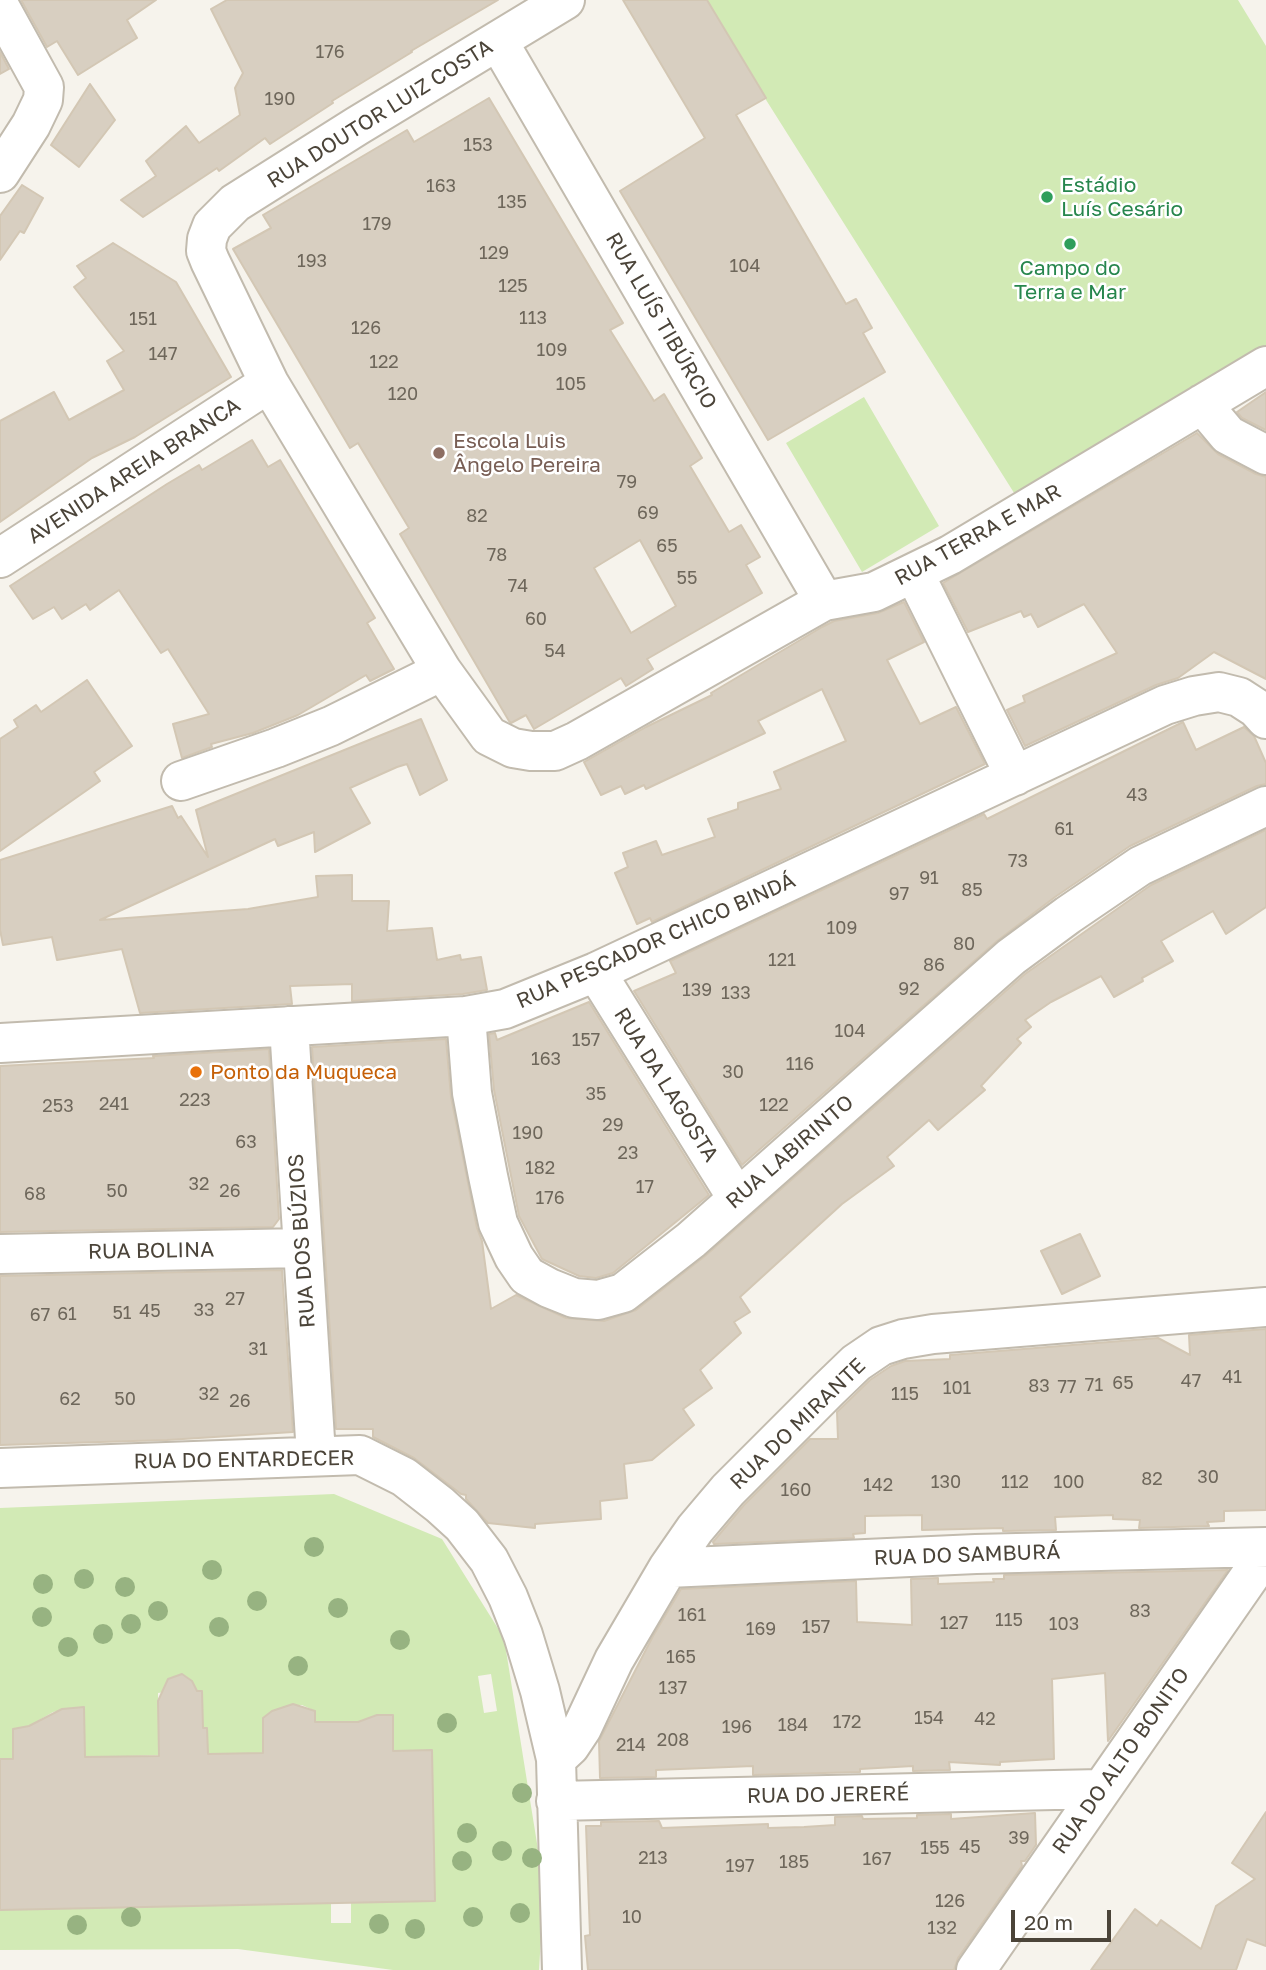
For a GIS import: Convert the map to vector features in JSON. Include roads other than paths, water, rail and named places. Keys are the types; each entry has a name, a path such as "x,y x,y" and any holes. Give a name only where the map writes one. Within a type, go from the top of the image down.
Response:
{"street":[{"name":"RUA DOUTOR LUIZ COSTA","path":"269,383 206,251 212,226 235,203 356,126 565,0"},
{"path":"0,7 44,88 43,100 37,113 0,173"},
{"name":"RUA LUÍS TIBÚRCIO","path":"498,41 824,601"},
{"name":"RUA TERRA E MAR","path":"442,671 489,736 513,748 555,751 824,601 874,592 950,555 1266,366"},
{"path":"181,781 331,726 442,671 269,383"},
{"name":"AVENIDA AREIA BRANCA","path":"0,558 269,383"},
{"path":"1202,404 1228,435 1266,455"},
{"path":"914,573 1014,776"},
{"name":"RUA PESCADOR CHICO BINDÁ","path":"0,1044 466,1016 505,1009 596,972 1165,705 1219,692 1239,697 1256,708 1266,719"},
{"name":"RUA LABIRINTO","path":"466,1016 472,1093 498,1223 513,1257 527,1276 549,1289 574,1298 598,1300 623,1293 691,1240 1012,957 1059,922 1140,866 1266,806"},
{"name":"RUA DA LAGOSTA","path":"596,972 737,1198"},
{"name":"RUA DOS BÚZIOS","path":"289,1026 316,1455"},
{"name":"RUA BOLINA","path":"0,1254 303,1248"},
{"name":"RUA DO MIRANTE","path":"555,1759 570,1746 582,1728 614,1660 668,1568 695,1529 729,1490 856,1363 881,1346 933,1334 1266,1307"},
{"name":"RUA DO ENTARDECER","path":"0,1468 360,1455 390,1469 440,1505 477,1544 508,1597 540,1691 555,1759 562,1970"},
{"name":"RUA DO SAMBURÁ","path":"668,1568 976,1554 1266,1547"},
{"name":"RUA DO ALTO BONITO","path":"976,1970 1266,1553"},
{"name":"RUA DO JERERÉ","path":"556,1801 1100,1789"}],"place":[{"name":"Estádio Luís Cesário","path":"1047,197"},
{"name":"Campo do Terra e Mar","path":"1070,244"},
{"name":"Escola Luis Ângelo Pereira","path":"439,453"},
{"name":"Ponto da Muqueca","path":"196,1072"}]}
